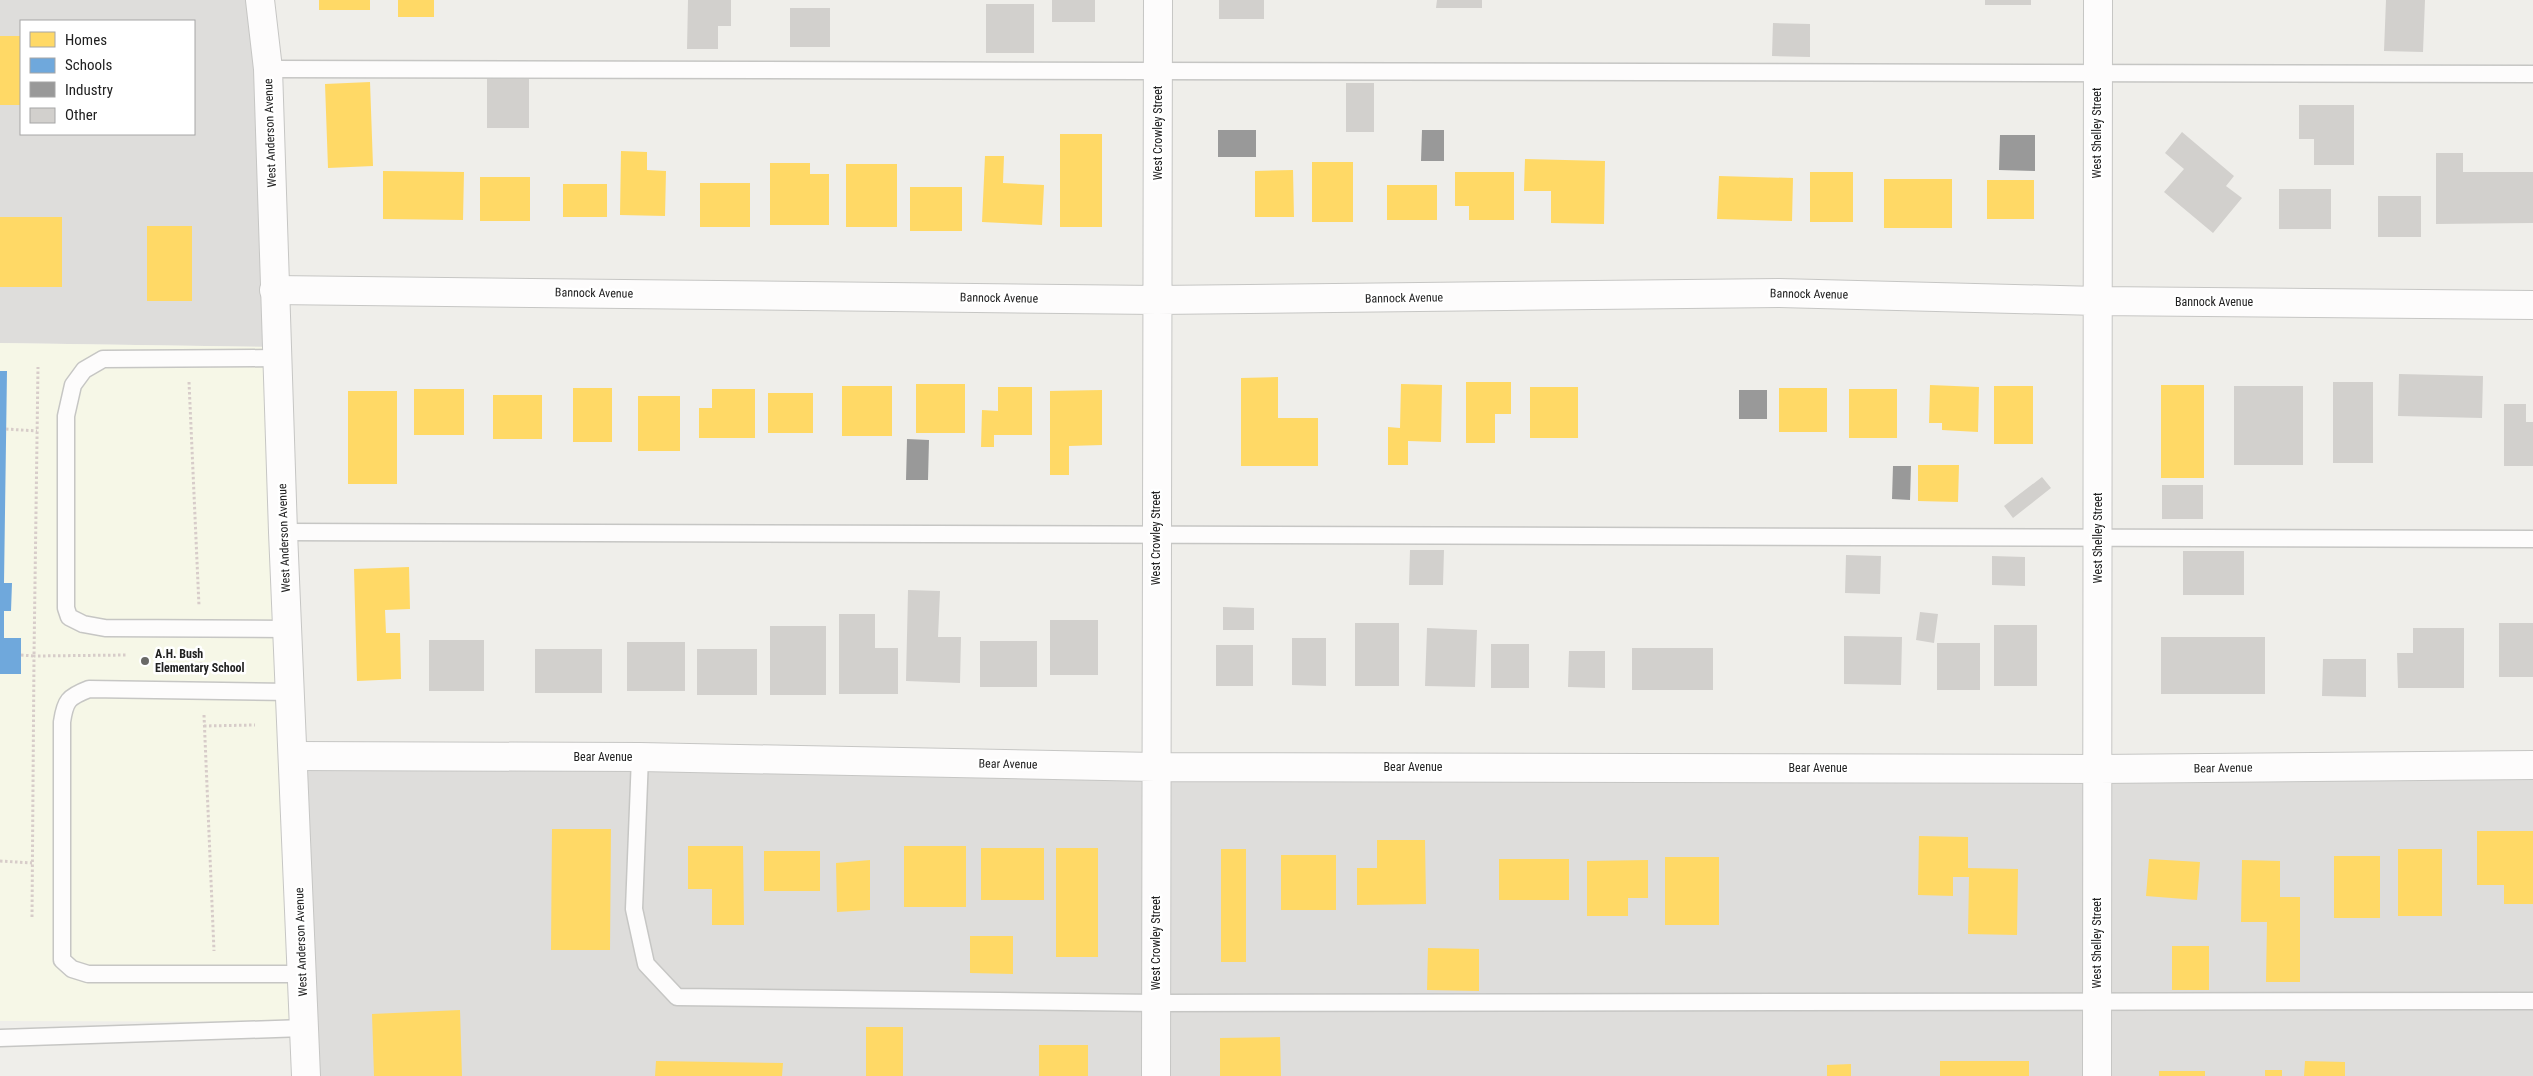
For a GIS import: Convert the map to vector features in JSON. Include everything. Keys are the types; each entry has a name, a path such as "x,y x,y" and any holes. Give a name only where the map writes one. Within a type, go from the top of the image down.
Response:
{"street":[{"name":"West Anderson Avenue","path":"260,0 268,69 283,532 306,1076"},
{"name":"West Crowley Street","path":"1156,1076 1155,766 1158,0"},
{"name":"West Shelley Street","path":"2097,1076 2099,769 2098,0"},
{"name":"Bannock Avenue","path":"274,290 1157,300 1779,294 2097,301 2533,305"},
{"name":"Bear Avenue","path":"293,756 640,757 1155,766 2099,769 2533,765"}],"lane":[{"path":"268,69 1158,69 2533,74"},
{"path":"277,358 103,359 84,370 73,385 66,416 66,608 69,617 83,624 106,628 288,629"},
{"path":"283,532 2098,536 2533,539"},
{"path":"291,692 89,689 74,695 64,706 62,722 62,960 72,969 88,974 302,974"},
{"path":"640,757 634,909 646,964 677,997 1156,1003 2097,1000 2533,1002"},
{"path":"0,1038 304,1028"}],"path":[{"path":"21,654 34,656 38,367"},
{"path":"189,381 214,951"},
{"path":"6,429 37,431"},
{"path":"204,726 255,725"},
{"path":"0,861 32,863"}],"shaded area":[{"path":"0,0 260,0 277,347 0,343"},
{"name":"A.H. Bush Elementary School","path":"0,343 277,347 304,1022 0,1021"},
{"path":"293,756 2533,765 2533,1076 306,1076"}],"building: Homes":[{"path":"319,0 370,0 370,10 319,10"},
{"path":"398,0 434,0 434,17 398,17"},
{"path":"0,36 20,36 20,105 0,105"},
{"path":"370,82 373,166 328,168 325,84"},
{"path":"1060,134 1102,134 1102,227 1060,227"},
{"path":"621,151 647,152 647,170 666,171 665,216 620,215"},
{"path":"985,156 1004,156 1003,183 1044,185 1042,225 982,222"},
{"path":"1525,159 1605,161 1604,224 1551,223 1551,191 1524,191"},
{"path":"1312,162 1353,162 1353,222 1312,222"},
{"path":"770,163 810,163 810,174 829,174 829,225 770,225"},
{"path":"846,164 897,164 897,227 846,227"},
{"path":"1293,170 1294,217 1255,217 1255,171"},
{"path":"383,171 464,172 463,220 383,219"},
{"path":"1455,172 1514,172 1514,220 1469,220 1469,206 1455,206"},
{"path":"1810,172 1853,172 1853,222 1810,222"},
{"path":"1719,176 1793,178 1792,221 1717,219"},
{"path":"480,177 530,177 530,221 480,221"},
{"path":"1884,179 1952,179 1952,228 1884,228"},
{"path":"1987,180 2034,180 2034,219 1987,219"},
{"path":"700,183 750,183 750,227 700,227"},
{"path":"563,184 607,184 607,217 563,217"},
{"path":"1387,185 1437,185 1437,220 1387,220"},
{"path":"910,187 962,187 962,231 910,231"},
{"path":"0,217 62,217 62,287 0,287"},
{"path":"147,226 192,226 192,301 147,301"},
{"path":"1278,377 1278,418 1318,418 1318,466 1241,466 1241,378"},
{"path":"1466,382 1511,382 1511,414 1495,414 1495,443 1466,443"},
{"path":"916,384 965,384 965,433 916,433"},
{"path":"1401,384 1442,385 1441,442 1408,441 1408,465 1388,465 1388,427 1400,428"},
{"path":"1930,385 1979,387 1978,432 1942,430 1942,423 1929,423"},
{"path":"2161,385 2204,385 2204,478 2161,478"},
{"path":"842,386 892,386 892,436 842,436"},
{"path":"1994,386 2033,386 2033,444 1994,444"},
{"path":"998,387 1032,387 1032,435 994,435 994,447 981,447 982,410 998,411"},
{"path":"1530,387 1578,387 1578,438 1530,438"},
{"path":"573,388 612,388 612,442 573,442"},
{"path":"1779,388 1827,388 1827,432 1779,432"},
{"path":"414,389 464,389 464,435 414,435"},
{"path":"712,389 755,389 755,438 699,438 699,408 712,408"},
{"path":"1849,389 1897,389 1897,438 1849,438"},
{"path":"1102,390 1102,445 1069,446 1069,475 1050,475 1050,391"},
{"path":"348,391 397,391 397,484 348,484"},
{"path":"768,393 813,393 813,433 768,433"},
{"path":"493,395 542,395 542,439 493,439"},
{"path":"638,396 680,396 680,451 638,451"},
{"path":"1918,465 1959,465 1958,502 1918,501"},
{"path":"409,567 410,609 385,610 386,633 400,633 401,679 357,681 354,569"},
{"path":"552,829 611,829 610,950 551,950"},
{"path":"2477,831 2533,831 2533,904 2504,904 2504,885 2477,885"},
{"path":"1919,836 1968,837 1968,868 2018,869 2017,935 1968,934 1969,877 1953,877 1953,896 1918,895"},
{"path":"1377,840 1425,840 1426,904 1357,905 1357,868 1377,868"},
{"path":"688,846 743,846 744,925 712,925 712,889 688,889"},
{"path":"904,846 966,846 966,907 904,907"},
{"path":"981,848 1044,848 1044,900 981,900"},
{"path":"1056,848 1098,848 1098,957 1056,957"},
{"path":"1221,849 1246,849 1246,962 1221,962"},
{"path":"2398,849 2442,849 2442,916 2398,916"},
{"path":"764,851 820,851 820,891 764,891"},
{"path":"1281,855 1336,855 1336,910 1281,910"},
{"path":"2334,856 2380,856 2380,918 2334,918"},
{"path":"1665,857 1719,857 1719,925 1665,925"},
{"path":"1499,859 1569,859 1569,900 1499,900"},
{"path":"2149,859 2200,862 2197,900 2146,896"},
{"path":"870,860 870,910 837,912 836,863"},
{"path":"1648,860 1648,898 1628,898 1628,916 1587,916 1587,861"},
{"path":"2242,860 2280,861 2280,897 2300,897 2300,982 2266,982 2267,922 2241,922"},
{"path":"970,936 1013,936 1013,974 970,973"},
{"path":"2172,946 2209,946 2209,990 2172,990"},
{"path":"1428,948 1479,949 1479,991 1427,990"},
{"path":"460,1010 462,1076 374,1076 372,1014"},
{"path":"866,1027 903,1027 903,1076 866,1076"},
{"path":"1280,1037 1281,1076 1220,1076 1220,1038"},
{"path":"1039,1045 1088,1045 1088,1076 1039,1076"},
{"path":"656,1061 783,1063 782,1076 655,1076"},
{"path":"1940,1061 2029,1061 2029,1076 1940,1076"},
{"path":"2305,1061 2345,1062 2345,1076 2304,1076"},
{"path":"1851,1064 1851,1076 1827,1076 1827,1065"},
{"path":"2265,1070 2282,1070 2282,1076 2265,1076"},
{"path":"2159,1071 2205,1071 2205,1076 2159,1076"}],"building: Schools":[{"path":"0,371 7,371 4,583 12,583 11,611 4,611 4,638 21,638 21,674 0,674"}],"building: Industry":[{"path":"1218,130 1256,130 1256,157 1218,157"},
{"path":"1422,130 1444,130 1444,161 1421,161"},
{"path":"2000,135 2035,135 2035,171 1999,170"},
{"path":"1739,390 1767,390 1767,419 1739,419"},
{"path":"907,439 929,440 928,480 906,480"},
{"path":"1893,466 1911,466 1910,500 1892,499"}],"building: Other":[{"path":"688,0 731,0 731,26 718,26 718,49 687,49"},
{"path":"1052,0 1095,0 1095,22 1052,22"},
{"path":"1219,0 1264,0 1264,19 1219,19"},
{"path":"1437,0 1482,0 1482,8 1436,8"},
{"path":"1985,0 2031,0 2031,5 1985,5"},
{"path":"2386,0 2425,0 2423,52 2384,51"},
{"path":"986,4 1034,4 1034,53 986,53"},
{"path":"790,8 830,8 830,47 790,47"},
{"path":"1773,23 1810,24 1810,57 1772,56"},
{"path":"487,77 529,77 529,128 487,128"},
{"path":"1346,83 1374,83 1374,132 1346,132"},
{"path":"2299,105 2354,105 2354,165 2314,165 2314,139 2299,139"},
{"path":"2182,132 2234,176 2226,186 2242,198 2213,233 2164,192 2184,169 2165,153"},
{"path":"2436,153 2463,153 2463,172 2533,172 2533,223 2436,224"},
{"path":"2279,189 2331,189 2331,229 2279,229"},
{"path":"2378,196 2421,196 2421,237 2378,237"},
{"path":"2399,374 2483,376 2482,418 2398,416"},
{"path":"2333,382 2373,382 2373,463 2333,463"},
{"path":"2234,386 2303,386 2303,465 2234,465"},
{"path":"2504,404 2526,404 2526,422 2533,422 2533,466 2504,466"},
{"path":"2042,477 2051,488 2013,518 2004,506"},
{"path":"2162,485 2203,485 2203,519 2162,519"},
{"path":"1410,550 1444,550 1443,585 1409,585"},
{"path":"2183,551 2244,551 2244,595 2183,595"},
{"path":"1846,555 1881,556 1880,594 1845,593"},
{"path":"1992,556 2025,557 2025,586 1992,585"},
{"path":"908,590 940,591 938,637 961,637 960,683 906,681"},
{"path":"1223,607 1254,608 1254,630 1223,630"},
{"path":"1920,612 1938,614 1934,643 1916,640"},
{"path":"839,614 875,614 875,648 898,648 898,694 839,694"},
{"path":"1050,620 1098,620 1098,675 1050,675"},
{"path":"1355,623 1399,623 1399,686 1355,686"},
{"path":"2499,623 2533,623 2533,677 2499,677"},
{"path":"1994,625 2037,625 2037,686 1994,686"},
{"path":"770,626 826,626 826,695 770,695"},
{"path":"1427,628 1477,630 1475,687 1425,686"},
{"path":"2413,628 2464,628 2464,688 2398,688 2397,653 2413,653"},
{"path":"1844,636 1902,637 1901,685 1844,684"},
{"path":"2161,637 2265,637 2265,694 2161,694"},
{"path":"1292,638 1326,638 1326,686 1292,685"},
{"path":"429,640 484,640 484,691 429,691"},
{"path":"980,641 1037,641 1037,687 980,687"},
{"path":"627,642 685,642 685,691 627,691"},
{"path":"1937,643 1980,643 1980,690 1937,690"},
{"path":"1491,644 1529,644 1529,688 1491,688"},
{"path":"1216,645 1253,645 1253,686 1216,686"},
{"path":"1632,648 1713,648 1713,690 1632,690"},
{"path":"535,649 602,649 602,693 535,693"},
{"path":"697,649 757,649 757,695 697,695"},
{"path":"1569,651 1605,651 1605,688 1568,687"},
{"path":"2323,659 2366,659 2366,697 2322,696"}],"place":[{"name":"A.H. Bush Elementary School","path":"145,661"}]}
